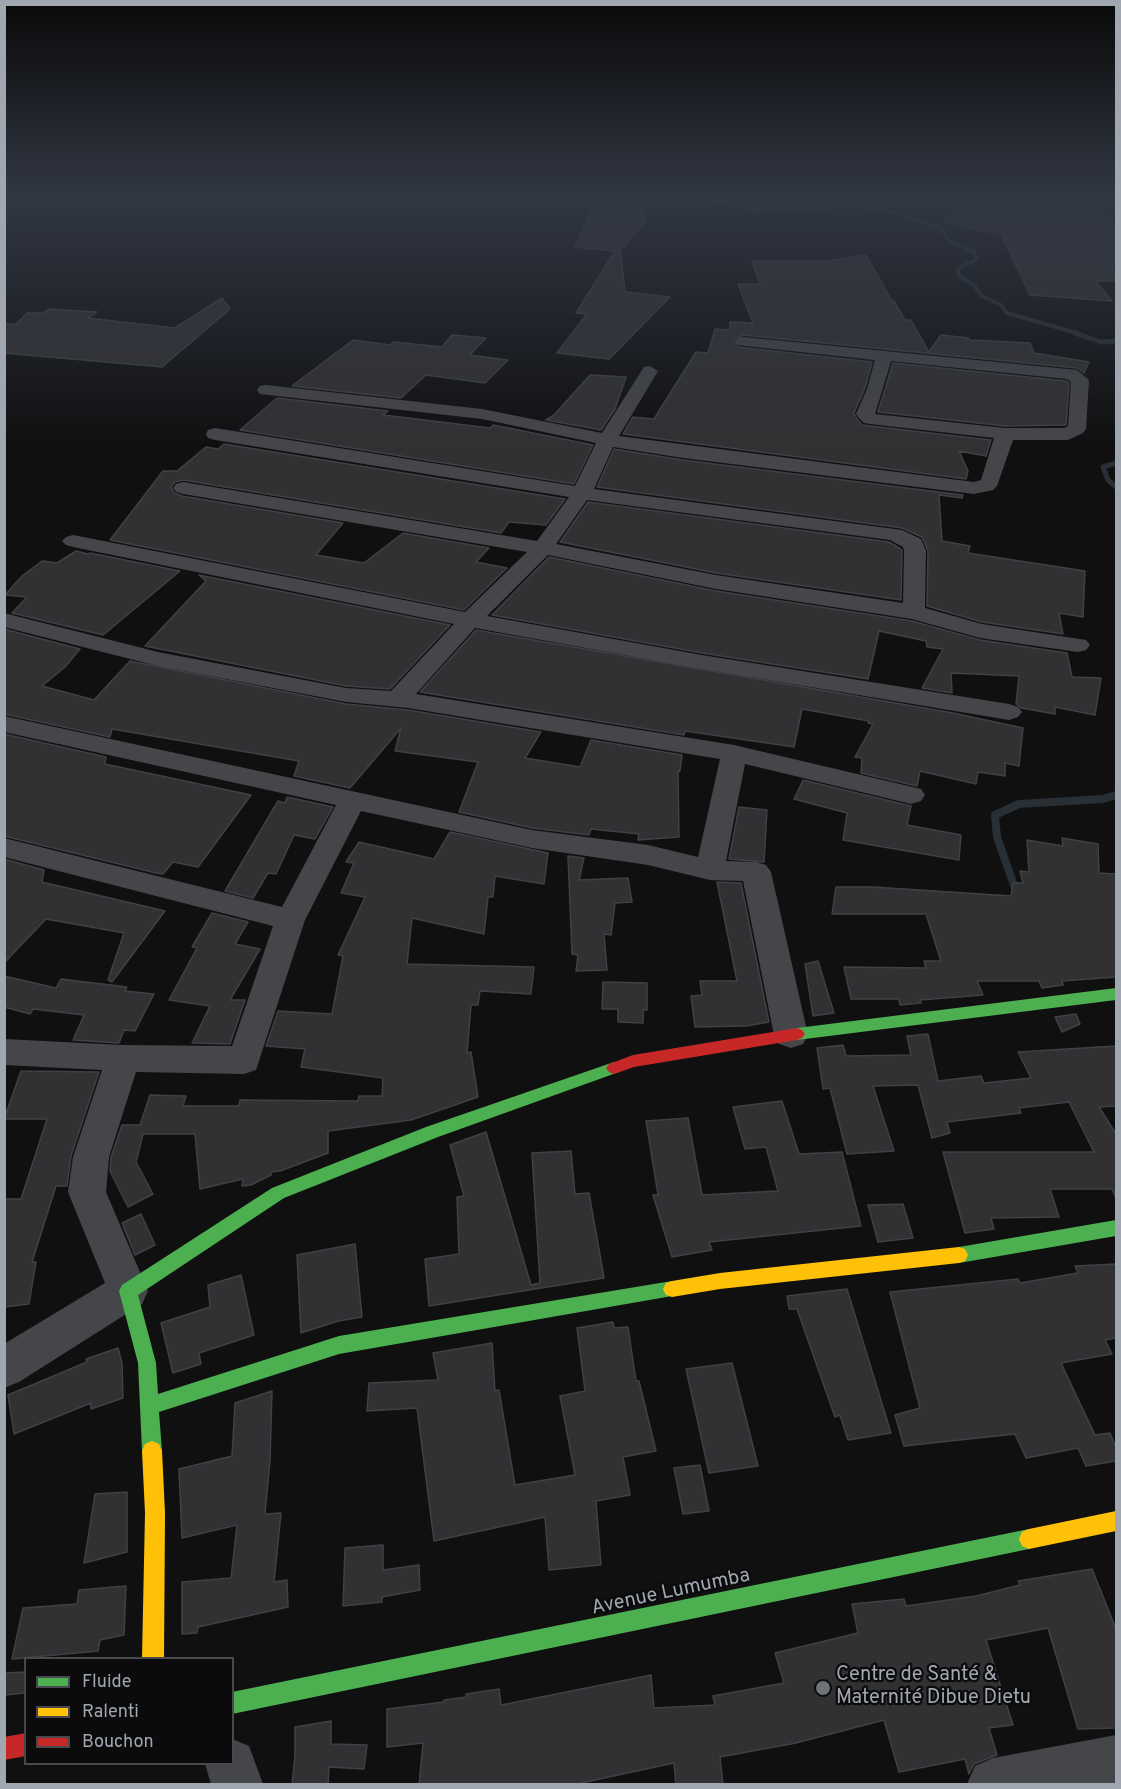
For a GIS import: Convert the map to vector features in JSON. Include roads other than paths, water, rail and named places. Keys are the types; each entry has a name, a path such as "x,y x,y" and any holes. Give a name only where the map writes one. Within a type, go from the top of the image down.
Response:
{"street":[{"path":"743,342 1071,374 1080,380 1077,429 1074,432 1005,434 878,421 866,416 884,357"},
{"path":"397,699 470,620 543,548 582,494 607,440 650,371"},
{"path":"266,390 482,414 607,440 728,458 982,488 990,482 1005,434"},
{"path":"215,434 582,494 895,534 913,544 915,551 914,612"},
{"path":"183,488 543,548 716,582 914,612 980,631 1078,645"},
{"path":"73,541 470,620 702,662 1009,712"},
{"path":"4,620 158,659 346,695 397,699 734,753 911,795"},
{"path":"4,724 532,838 648,855 710,870 756,872 791,1035"},
{"path":"710,870 734,753"},
{"path":"4,1052 123,1058 244,1060 290,920 353,800"},
{"path":"4,847 290,920"},
{"path":"4,1368 128,1292 279,1193 432,1132 633,1061 791,1035 1116,994"},
{"path":"123,1058 91,1157 87,1192 128,1292 147,1363 155,1513 153,1657"},
{"path":"150,1406 339,1345 720,1281 992,1251 1116,1228"},
{"name":"Avenue Lumumba","path":"234,1703 1116,1521"},
{"path":"4,1749 24,1744"},
{"path":"993,1785 1116,1761"},
{"path":"231,1765 237,1785"}],"waterway":[{"path":"970,282 982,296 1001,305 1007,313 1080,334"},
{"path":"1075,333 1101,342 1116,341"},
{"path":"1116,463 1103,467 1108,480 1116,487"},
{"path":"1016,891 997,837 995,815 1019,804 1103,799 1116,795"}],"place":[{"name":"Centre de Santé & Maternité Dibue Dietu","path":"823,1688"}]}
